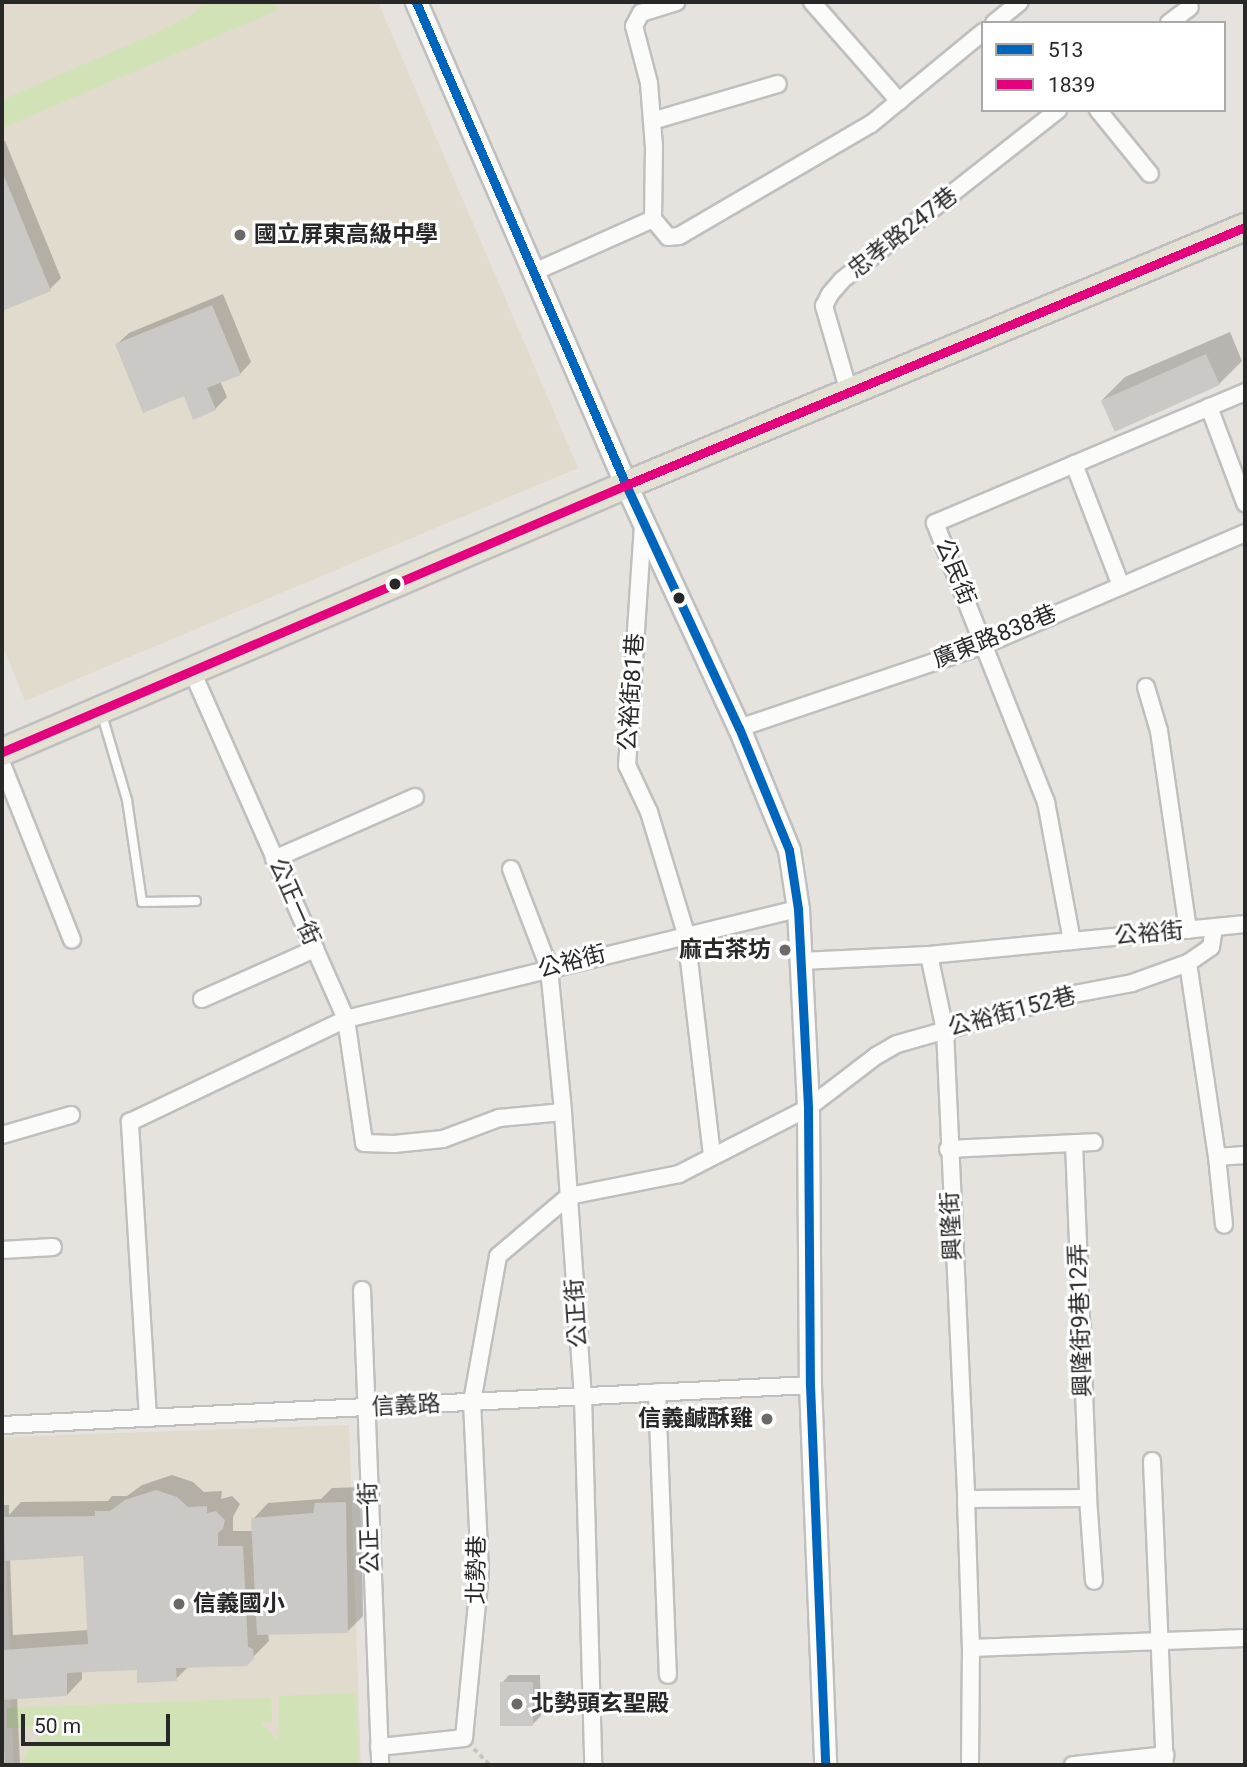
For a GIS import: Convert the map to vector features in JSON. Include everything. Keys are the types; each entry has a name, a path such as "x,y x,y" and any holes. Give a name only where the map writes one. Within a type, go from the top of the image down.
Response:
{"main road":[{"path":"2,752 626,485 1245,227"}],"street":[{"path":"416,2 626,485 739,728 789,850 798,909 808,1108 810,1385 825,1765"},
{"path":"676,2 641,13 634,26 649,83 653,219 668,237 679,236 871,124 981,34"},
{"path":"997,21 1020,2"},
{"path":"815,3 899,101"},
{"path":"1172,21 1190,7"},
{"path":"652,121 778,84"},
{"name":"忠孝路247巷","path":"849,392 824,306 830,294 842,280 1055,112"},
{"path":"1100,112 1150,174"},
{"path":"534,272 653,219"},
{"name":"公民街","path":"1072,941 1046,802 935,523 1245,392"},
{"path":"1209,407 1245,502"},
{"path":"1074,464 1121,586"},
{"name":"公裕街81巷","path":"643,523 627,765 649,813 686,934 712,1155"},
{"name":"廣東路838巷","path":"739,728 984,645 1245,533"},
{"name":"公正一街","path":"191,670 346,1019 364,1143 394,1144 443,1139 499,1118 563,1112"},
{"path":"1146,687 1159,731 1188,930"},
{"path":"2,764 72,940"},
{"path":"274,859 415,797"},
{"name":"公正街","path":"511,869 550,968 583,1396 593,1765"},
{"name":"公裕街","path":"148,1418 130,1122 346,1019 686,934 798,909"},
{"name":"公裕街","path":"801,961 929,955 1245,925"},
{"name":"公裕街152巷","path":"569,1196 679,1174 808,1108 876,1056 897,1044 1074,994 1132,982 1188,963 1210,947 1213,928"},
{"path":"201,999 315,949"},
{"name":"興隆街","path":"929,955 945,1030 948,1149 966,1499 971,1648 970,1765"},
{"path":"1188,963 1217,1157 1224,1225"},
{"path":"2,1135 71,1115"},
{"path":"948,1149 1094,1142"},
{"name":"興隆街9巷12弄","path":"1074,1143 1088,1498 1094,1581"},
{"path":"1217,1157 1245,1155"},
{"name":"北勢巷","path":"379,1747 464,1738 480,1571 471,1402 498,1256 569,1196"},
{"path":"2,1250 53,1247"},
{"name":"公正一街","path":"362,1290 380,1765"},
{"name":"信義路","path":"2,1426 810,1385"},
{"path":"657,1392 667,1675"},
{"path":"1073,1765 1165,1760 1152,1461"},
{"path":"966,1499 1088,1498"},
{"path":"971,1648 1245,1638"}],"lane":[{"path":"100,708 127,800 142,902 196,901"}],"shaded area":[{"name":"國立屏東高級中學","path":"2,2 378,2 578,468 25,701 2,644"},
{"name":"信義國小","path":"349,1425 361,1765 14,1765 2,1437"}],"green space":[{"path":"205,2 275,2 278,10 2,128 2,100 158,32 193,14"},
{"path":"356,1693 358,1765 21,1765 28,1750 50,1726 7,1728 7,1708 271,1698 272,1722 260,1722 278,1742 279,1696"}],"building":[{"path":"2,171 51,291 2,311"},
{"path":"212,305 241,375 207,388 216,410 193,420 184,396 143,413 115,344"},
{"path":"1206,354 1220,385 1115,432 1101,401"},
{"path":"156,1490 177,1497 188,1507 207,1506 207,1513 216,1511 225,1520 223,1529 218,1533 218,1546 243,1546 248,1647 253,1649 254,1658 247,1666 176,1668 177,1681 137,1683 137,1670 67,1673 67,1696 2,1700 2,1650 88,1644 83,1556 5,1561 4,1517 95,1516 95,1511 110,1511 125,1500"},
{"path":"346,1502 348,1633 257,1635 251,1518 313,1513 315,1503"},
{"name":"北勢頭玄聖殿","path":"500,1682 533,1682 533,1726 500,1726"},
{"path":"4,1744 5,1765 2,1765"}],"transit line":[{"name":"513","path":"416,2 626,485 739,728 789,850 798,909 808,1108 810,1385 825,1765"},
{"name":"1839","path":"2,752 626,485 1245,227"}],"place":[{"name":"國立屏東高級中學","path":"240,235"},
{"name":"麻古茶坊","path":"785,950"},
{"name":"信義鹹酥雞","path":"767,1419"},
{"name":"信義國小","path":"179,1604"},
{"name":"北勢頭玄聖殿","path":"517,1704"}]}
